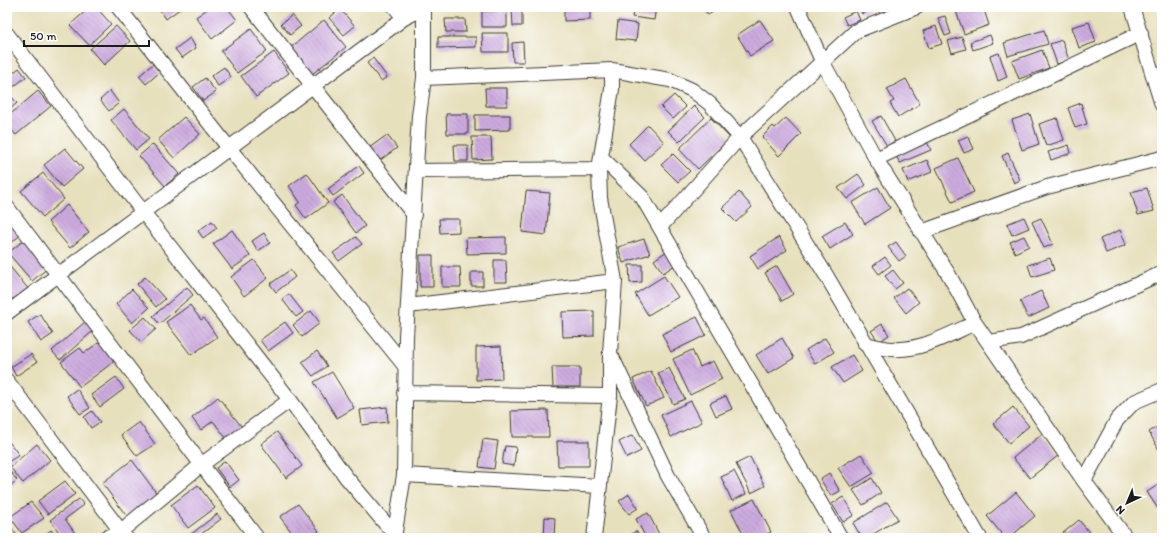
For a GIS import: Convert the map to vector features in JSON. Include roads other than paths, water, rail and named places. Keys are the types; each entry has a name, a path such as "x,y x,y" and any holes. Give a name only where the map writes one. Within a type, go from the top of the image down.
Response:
{"street":[{"path":"118,7 229,148 405,366"},
{"path":"251,7 311,86 414,215"},
{"path":"7,313 311,86 399,12 424,7 424,78 419,116 405,366 404,475 395,537"},
{"path":"798,7 822,61 876,159 975,323 1084,481 1126,538"},
{"path":"660,227 740,137 856,31 917,7"},
{"path":"1132,7 1162,105"},
{"path":"876,159 1140,33"},
{"path":"7,34 143,212 290,400 346,477 395,537"},
{"path":"424,78 612,70 670,80 692,90 710,104 740,137 826,275 865,344 980,538"},
{"path":"594,538 610,396 610,353 615,281 600,198 600,163 612,89 612,70"},
{"path":"921,232 1047,187 1162,158"},
{"path":"416,171 600,163 642,197 841,538"},
{"path":"7,207 59,273 200,465 257,538"},
{"path":"989,342 1022,337 1162,273"},
{"path":"408,306 615,281"},
{"path":"865,344 893,349 914,347 936,341 975,323"},
{"path":"610,353 668,476 704,538"},
{"path":"7,381 124,534"},
{"path":"1084,481 1121,416 1134,402 1162,390"},
{"path":"404,393 610,396"},
{"path":"106,538 124,534 200,465 290,400"},
{"path":"404,475 600,486"}]}
